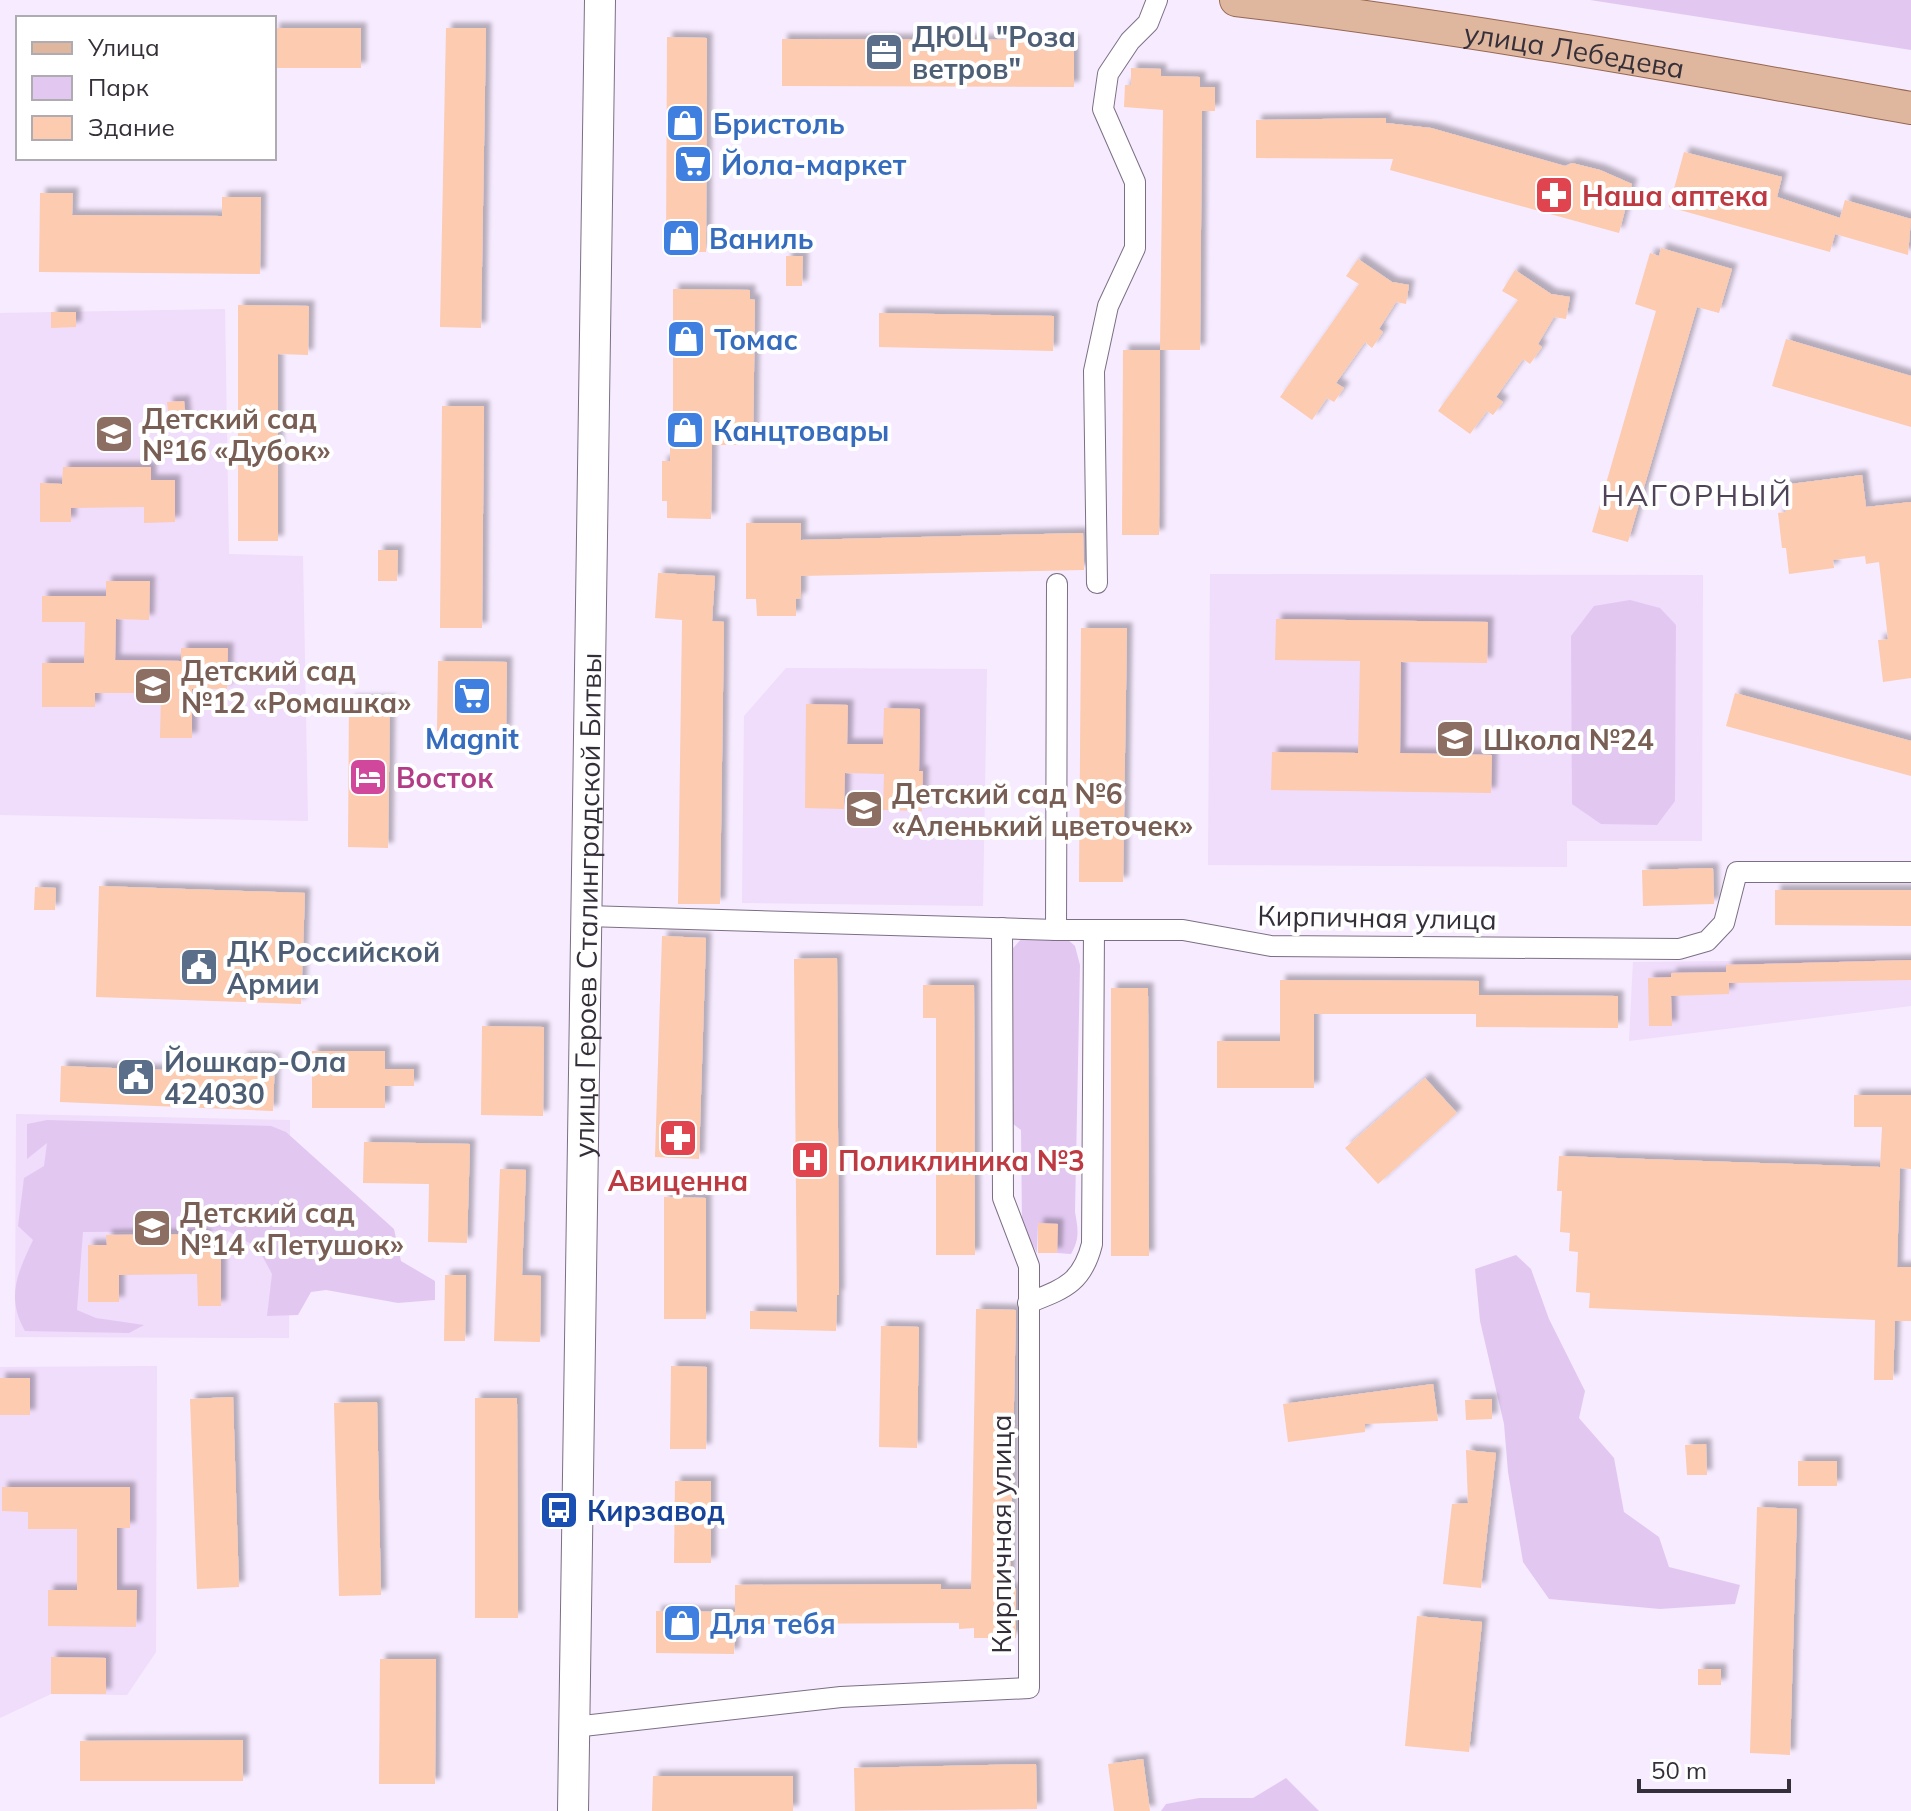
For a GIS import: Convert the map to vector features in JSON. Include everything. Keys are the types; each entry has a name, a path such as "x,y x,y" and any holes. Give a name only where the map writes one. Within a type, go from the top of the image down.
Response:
{"main road":[{"name":"улица Лебедева","path":"1236,0 1339,12 1911,108"}],"street":[{"name":"улица Героев Сталинградской Битвы","path":"573,1811 600,0"},
{"path":"1097,583 1094,371 1108,306 1135,248 1135,182 1103,109 1108,74 1130,41 1148,23 1157,0"},
{"path":"1056,930 1057,584"},
{"name":"Кирпичная улица","path":"586,916 1094,931 1183,930 1271,946 1679,949 1707,941 1724,923 1737,872 1911,872"},
{"name":"Кирпичная улица","path":"574,1727 841,1697 1029,1688 1029,1266 1003,1198 1002,928"},
{"path":"1028,1303 1066,1288 1081,1273 1092,1244 1094,931"}],"shaded area":[{"path":"225,309 229,554 303,556 308,821 0,815 0,313"},
{"name":"Школа №24","path":"1210,574 1703,575 1702,841 1567,841 1567,867 1208,865"},
{"name":"Детский сад №6 «Аленький цветочек»","path":"786,668 987,669 983,906 742,903 744,716"},
{"path":"1911,959 1911,1006 1629,1041 1633,962"},
{"name":"Детский сад №14 «Петушок»","path":"16,1114 290,1120 289,1338 15,1337"},
{"path":"157,1366 156,1652 127,1695 51,1694 0,1718 0,1367"}],"green space":[{"path":"1590,0 1911,0 1911,50"},
{"path":"1630,600 1660,608 1676,625 1675,801 1657,825 1601,824 1572,804 1571,636 1594,606"},
{"path":"1022,938 1066,938 1075,946 1080,965 1075,1212 1078,1234 1071,1254 1057,1253 1057,1224 1038,1224 1037,1253 1022,1225 1021,1130 1008,1120 1008,954"},
{"name":"Детский сад №14 «Петушок»","path":"47,1120 271,1126 286,1132 394,1229 401,1261 435,1281 435,1300 398,1303 326,1290 311,1292 298,1315 267,1316 272,1274 258,1248 228,1231 83,1232 77,1310 96,1318 144,1325 129,1333 25,1331 19,1319 15,1296 18,1275 33,1240 18,1226 24,1178 44,1166 47,1143 27,1159 27,1124"},
{"path":"1516,1255 1531,1269 1549,1319 1585,1391 1579,1418 1614,1458 1624,1512 1659,1537 1669,1567 1740,1585 1735,1604 1660,1609 1549,1599 1523,1562 1508,1472 1504,1424 1480,1321 1475,1269"},
{"path":"1286,1778 1319,1811 1161,1811 1166,1804 1199,1798 1253,1798"}],"building":[{"path":"276,28 361,28 361,68 276,68"},
{"path":"446,28 486,28 481,328 440,327"},
{"path":"667,37 707,38 706,252 666,252"},
{"path":"782,39 1074,40 1074,87 782,86"},
{"path":"1131,68 1161,69 1161,76 1200,77 1200,87 1215,87 1215,111 1202,111 1200,350 1160,350 1163,110 1124,107 1125,85 1131,85"},
{"path":"1386,118 1386,123 1431,128 1565,166 1572,163 1600,170 1632,184 1619,233 1390,170 1393,159 1256,158 1256,120"},
{"path":"1684,152 1782,177 1777,197 1840,218 1845,200 1911,219 1908,255 1835,234 1830,252 1669,207"},
{"path":"40,193 73,193 72,215 222,216 222,197 261,197 260,274 39,272"},
{"path":"1661,248 1732,269 1719,313 1697,307 1628,542 1592,532 1656,311 1635,304 1650,253 1659,256"},
{"path":"786,256 803,256 802,286 786,286"},
{"path":"1358,259 1392,282 1409,285 1406,304 1396,302 1379,329 1383,332 1372,348 1365,342 1336,383 1344,388 1334,402 1327,398 1312,420 1280,397 1359,284 1346,276"},
{"path":"1515,270 1551,294 1570,297 1566,319 1554,317 1538,344 1542,347 1530,364 1523,359 1496,397 1503,402 1493,415 1487,411 1470,434 1438,411 1518,300 1502,291"},
{"path":"673,289 750,290 750,299 755,300 753,445 712,445 711,519 667,518 667,501 662,501 662,461 670,461 670,445 673,445"},
{"path":"238,305 309,306 308,355 278,354 278,541 238,541"},
{"path":"51,312 76,312 76,327 51,328"},
{"path":"879,313 1054,316 1053,351 879,347"},
{"path":"1786,339 1911,376 1911,427 1772,386"},
{"path":"1123,350 1160,350 1159,535 1122,535"},
{"path":"184,401 186,418 169,420 167,402"},
{"path":"442,406 484,406 482,628 440,628"},
{"path":"63,467 151,467 151,480 175,480 175,522 144,523 144,507 71,508 71,522 40,522 40,483 62,484"},
{"path":"1862,475 1866,507 1911,502 1911,678 1883,682 1878,640 1888,639 1879,562 1866,564 1865,556 1833,560 1834,568 1789,574 1786,548 1782,548 1778,513 1786,512 1782,485"},
{"path":"746,523 801,523 801,540 1083,533 1084,570 801,576 801,598 796,599 796,616 757,616 756,599 746,599"},
{"path":"378,550 398,550 397,581 378,581"},
{"path":"658,573 715,576 712,621 724,622 720,904 678,904 682,620 655,618"},
{"path":"106,581 150,581 149,620 116,619 115,660 181,661 181,648 228,648 227,689 192,689 192,738 160,738 161,693 95,693 95,707 42,707 42,663 84,663 85,622 42,622 42,596 106,596"},
{"path":"1276,619 1488,622 1487,663 1401,662 1400,753 1492,755 1491,793 1271,790 1272,752 1358,753 1360,661 1275,660"},
{"path":"1081,628 1127,628 1123,882 1079,882"},
{"name":"Magnit","path":"438,661 507,662 506,732 437,731"},
{"path":"1735,693 1911,741 1911,776 1726,726"},
{"path":"349,700 390,700 388,848 348,847"},
{"path":"806,704 848,705 847,744 883,744 884,708 920,709 922,811 883,810 884,774 845,773 844,809 805,808"},
{"path":"1713,868 1714,904 1643,906 1642,870"},
{"name":"ДК Российской Армии","path":"99,886 305,893 301,1004 96,997"},
{"path":"35,887 56,888 55,910 34,910"},
{"path":"1775,890 1911,890 1911,926 1775,925"},
{"path":"662,936 706,938 699,1159 655,1157"},
{"path":"837,958 839,1295 836,1331 750,1329 750,1311 797,1312 794,959"},
{"path":"1911,960 1911,980 1729,983 1729,994 1671,996 1672,1026 1649,1026 1648,978 1671,977 1671,973 1726,972 1726,965"},
{"path":"1280,980 1479,981 1479,995 1618,996 1618,1028 1476,1027 1476,1014 1314,1014 1314,1088 1217,1088 1217,1041 1280,1041"},
{"path":"923,985 974,985 975,1255 936,1255 936,1018 923,1018"},
{"path":"1111,988 1148,988 1149,1256 1111,1256"},
{"path":"482,1026 544,1027 543,1116 481,1115"},
{"path":"312,1051 385,1051 385,1069 414,1069 414,1086 385,1086 385,1108 312,1108"},
{"path":"242,1057 275,1058 273,1111 60,1102 61,1066 241,1073"},
{"path":"1425,1078 1457,1113 1378,1184 1345,1148"},
{"path":"1854,1095 1911,1095 1911,1169 1900,1168 1897,1267 1911,1267 1911,1321 1895,1321 1893,1380 1874,1380 1875,1320 1589,1308 1590,1293 1576,1292 1578,1252 1569,1251 1570,1233 1560,1232 1562,1191 1557,1191 1559,1156 1880,1167 1882,1127 1854,1127"},
{"path":"364,1142 470,1144 467,1243 428,1242 429,1184 363,1183"},
{"path":"500,1169 526,1170 522,1275 541,1276 540,1342 494,1341"},
{"path":"664,1197 706,1198 706,1319 664,1319"},
{"path":"1038,1223 1058,1224 1057,1253 1038,1253"},
{"path":"205,1234 205,1247 221,1247 221,1306 198,1306 197,1274 119,1275 119,1302 88,1302 88,1245 107,1245 106,1235"},
{"path":"445,1275 466,1275 465,1341 444,1341"},
{"path":"976,1309 1016,1310 1010,1589 1016,1588 1016,1638 974,1638 974,1628 959,1629 959,1623 735,1624 735,1620 734,1654 656,1653 656,1611 735,1612 735,1585 941,1584 941,1589 971,1589"},
{"path":"881,1326 919,1327 917,1448 879,1447"},
{"path":"671,1366 707,1367 706,1449 670,1449"},
{"path":"0,1378 30,1378 30,1415 0,1415"},
{"path":"1433,1384 1438,1421 1365,1424 1365,1432 1288,1442 1283,1404"},
{"path":"233,1397 239,1587 197,1589 190,1399"},
{"path":"475,1398 517,1398 518,1618 475,1618"},
{"path":"1492,1399 1492,1419 1466,1420 1465,1400"},
{"path":"377,1402 381,1595 339,1596 334,1403"},
{"path":"1706,1444 1707,1475 1687,1475 1685,1445"},
{"path":"1466,1450 1496,1453 1481,1588 1443,1584 1452,1504 1468,1503"},
{"path":"1798,1461 1837,1461 1837,1486 1798,1486"},
{"path":"675,1481 711,1481 711,1563 674,1563"},
{"path":"2,1487 130,1487 130,1528 117,1528 117,1590 137,1590 136,1627 48,1626 48,1590 77,1590 77,1529 28,1529 28,1512 2,1511"},
{"path":"1757,1507 1797,1509 1790,1755 1750,1753"},
{"path":"1417,1616 1482,1622 1469,1752 1405,1746"},
{"path":"51,1657 106,1658 106,1694 51,1694"},
{"path":"380,1659 436,1659 435,1784 379,1784"},
{"path":"1698,1669 1721,1669 1721,1685 1698,1685"},
{"path":"243,1740 243,1781 80,1781 80,1741"},
{"path":"1143,1759 1150,1811 1114,1811 1108,1764"},
{"path":"1036,1764 1037,1809 855,1811 854,1768"},
{"path":"653,1776 793,1776 793,1811 652,1811"}],"place":[{"name":"ДЮЦ \"Роза ветров\"","path":"884,52"},
{"name":"Бристоль","path":"685,123"},
{"name":"Йола-маркет","path":"693,164"},
{"name":"Наша аптека","path":"1554,195"},
{"name":"Ваниль","path":"681,238"},
{"name":"Томас","path":"686,339"},
{"name":"Канцтовары","path":"685,430"},
{"name":"Детский сад №16 «Дубок»","path":"114,434"},
{"name":"Детский сад №12 «Ромашка»","path":"153,686"},
{"name":"Magnit","path":"472,696"},
{"name":"Школа №24","path":"1455,739"},
{"name":"Восток","path":"368,777"},
{"name":"Детский сад №6 «Аленький цветочек»","path":"864,809"},
{"name":"ДК Российской Армии","path":"199,967"},
{"name":"Йошкар-Ола 424030","path":"136,1077"},
{"name":"Авиценна","path":"678,1138"},
{"name":"Поликлиника №3","path":"810,1160"},
{"name":"Детский сад №14 «Петушок»","path":"152,1228"},
{"name":"Кирзавод","path":"559,1510"},
{"name":"Для тебя","path":"682,1623"}],"district":[{"name":"НАГОРНЫЙ","path":"1697,495"}]}
